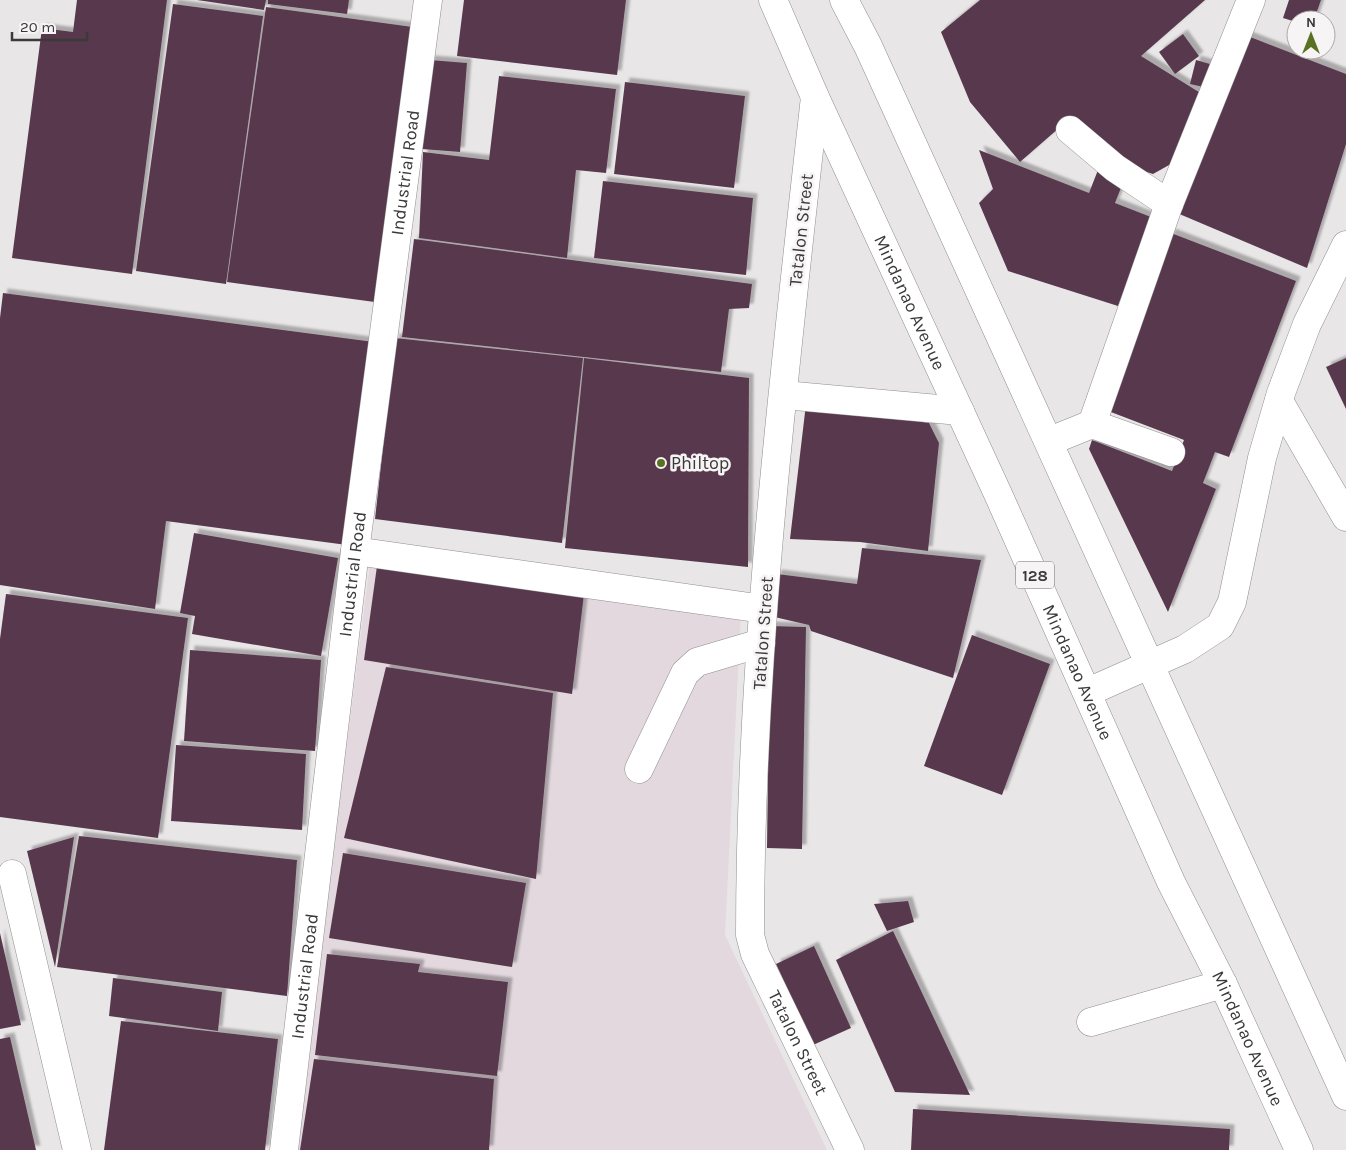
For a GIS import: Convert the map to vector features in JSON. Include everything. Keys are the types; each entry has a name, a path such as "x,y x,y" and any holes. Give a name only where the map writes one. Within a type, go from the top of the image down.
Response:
{"main road":[{"name":"Industrial Road","path":"284,1150 355,551 428,0"},
{"name":"Mindanao Avenue","path":"773,0 815,97 1088,692 1171,882 1222,984 1299,1150"},
{"path":"844,0 868,46 1050,441 1149,664 1346,1096"},
{"path":"1092,424 1169,204 1251,0"},
{"name":"Tatalon Street","path":"815,97 763,609 752,806 750,935 755,954 850,1150"},
{"path":"1070,130 1115,168 1169,204"},
{"path":"1088,692 1185,649 1220,626 1232,602 1262,458 1279,401 1307,324 1346,245"},
{"path":"1320,299 1346,284"},
{"path":"784,395 960,411"},
{"path":"1279,401 1346,517"},
{"path":"1050,441 1092,424 1171,452"},
{"path":"355,551 763,609"},
{"path":"639,769 684,673 697,662 761,642"},
{"path":"12,874 77,1150"},
{"path":"1091,1022 1222,984"}],"shaded area":[{"path":"370,563 741,612 725,935 827,1150 295,1150"}],"building":[{"path":"77,0 167,0 132,274 12,258 42,28 73,32"},
{"path":"197,0 266,0 264,10"},
{"path":"268,0 349,0 347,14 268,4"},
{"path":"464,0 626,0 617,75 457,56"},
{"path":"980,0 1205,0 1141,56 1202,94 1178,160 1153,174 1128,166 1067,121 1020,162 970,102 941,32"},
{"path":"1289,0 1321,0 1318,10 1286,10 1286,19 1283,18"},
{"path":"173,4 263,16 226,284 136,271"},
{"path":"266,7 420,28 382,303 227,282"},
{"path":"1183,34 1199,56 1175,74 1159,52"},
{"path":"1245,35 1286,51 1286,60 1310,60 1346,74 1346,144 1307,268 1177,213"},
{"path":"430,60 467,63 460,152 422,149"},
{"path":"1196,60 1210,64 1203,87 1190,84"},
{"path":"499,76 616,89 606,173 576,170 567,258 419,238 423,152 489,160"},
{"path":"625,82 745,96 734,188 614,174"},
{"path":"979,150 1089,193 1098,170 1124,180 1115,203 1151,217 1118,306 1008,271 979,203 993,189"},
{"path":"603,181 753,198 746,275 594,258"},
{"path":"1171,233 1296,281 1229,457 1215,452 1203,483 1216,489 1168,612 1089,449 1092,440 1172,471 1184,440 1103,409"},
{"path":"414,239 752,284 749,308 729,309 721,372 402,337"},
{"path":"3,293 374,342 347,545 166,521 155,609 0,585 0,318"},
{"path":"395,338 583,358 562,543 375,519"},
{"name":"Philtop","path":"584,358 749,378 748,567 565,548"},
{"path":"1346,358 1346,409 1326,367"},
{"path":"806,404 929,423 939,443 928,551 860,542 790,539"},
{"path":"194,533 338,558 321,656 192,634 195,616 180,613"},
{"path":"862,548 981,560 953,678 811,631 809,625 770,616 777,574 857,584"},
{"path":"377,566 584,594 572,694 364,660"},
{"path":"6,594 188,618 158,838 0,817 0,639"},
{"path":"770,626 806,627 802,849 767,848"},
{"path":"972,635 1050,664 1002,795 924,766"},
{"path":"190,650 321,660 315,751 184,741"},
{"path":"386,667 553,693 536,879 344,838"},
{"path":"176,745 306,754 302,830 171,821"},
{"path":"79,836 297,860 287,996 57,967"},
{"path":"74,837 55,967 27,851"},
{"path":"343,853 526,883 512,967 329,938"},
{"path":"908,901 914,922 887,931 874,904"},
{"path":"893,931 970,1095 895,1092 836,960"},
{"path":"0,933 21,1025 0,1029"},
{"path":"814,946 851,1028 813,1045 776,964"},
{"path":"327,954 420,964 418,972 508,982 497,1076 315,1055"},
{"path":"113,978 222,992 218,1031 109,1016"},
{"path":"121,1021 278,1039 265,1150 104,1150"},
{"path":"10,1037 36,1150 0,1150 0,1039"},
{"path":"314,1059 494,1079 489,1150 300,1150"},
{"path":"913,1109 1230,1129 1229,1150 911,1150"}],"place":[{"name":"Philtop","path":"661,463"}]}
